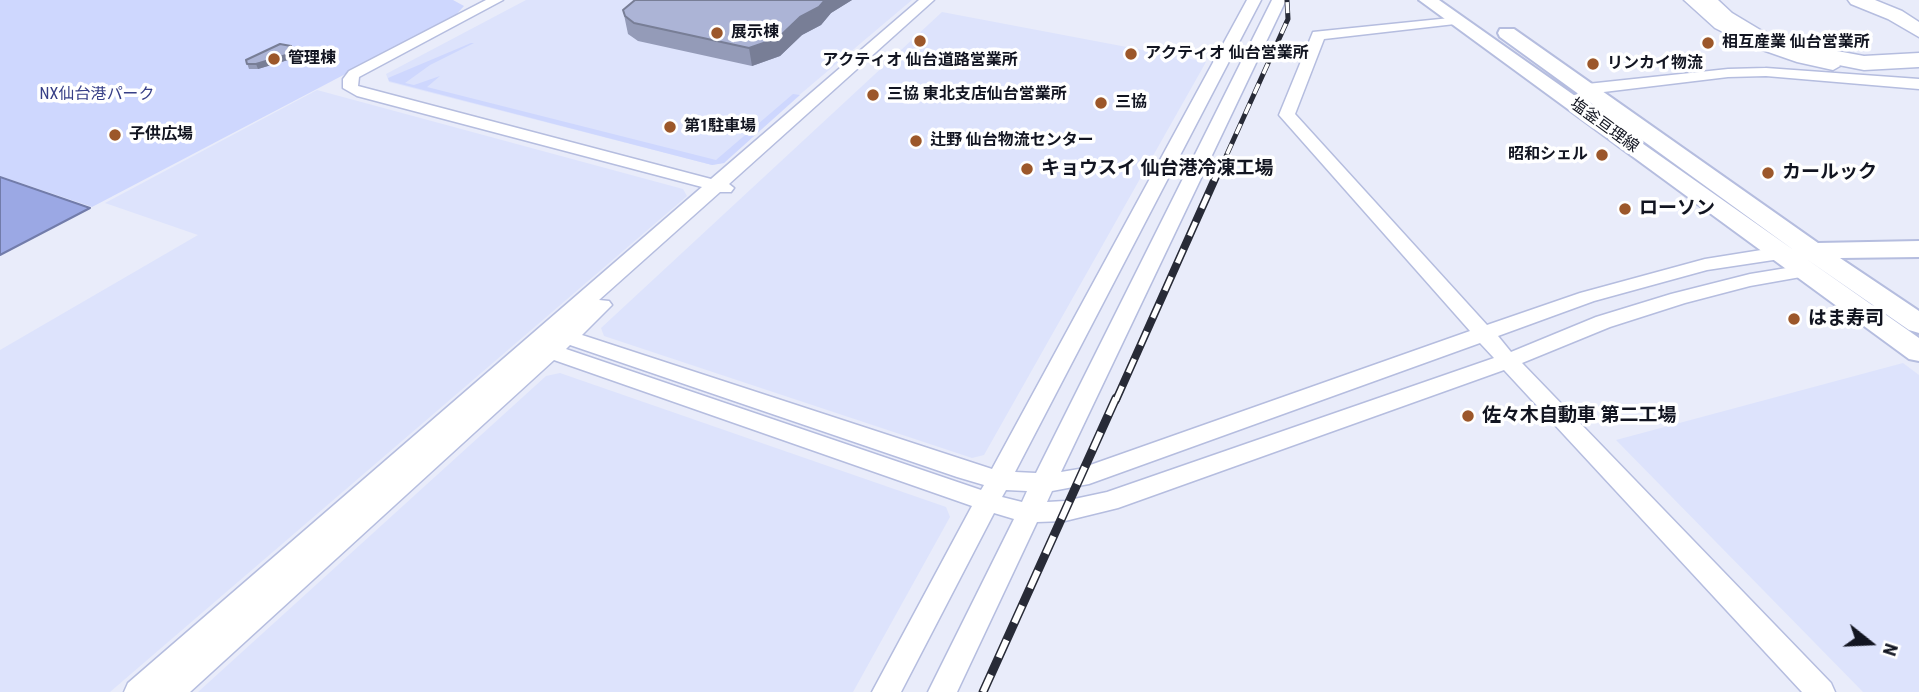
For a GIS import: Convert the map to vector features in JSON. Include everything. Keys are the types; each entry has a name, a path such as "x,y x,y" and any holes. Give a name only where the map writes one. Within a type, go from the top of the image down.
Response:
{"highway":[{"path":"1707,0 1725,17 1755,35 1805,52 1892,64 1919,60"},
{"path":"1717,0 1731,13 1759,31 1808,48 1842,55 1882,58 1919,51"},
{"path":"1858,0 1895,15 1919,31"}],"main road":[{"name":"塩釜亘理線","path":"1428,0 1458,10 1587,89 1809,261 1919,352"},
{"name":"塩釜亘理線","path":"1458,10 1780,253"},
{"path":"1809,261 1919,249"},
{"path":"1780,253 1837,266 1878,261 1919,261"},
{"path":"1837,266 1919,324"}],"street":[{"path":"170,692 927,0"},
{"path":"729,183 943,0"},
{"path":"886,692 1254,0"},
{"path":"942,692 1279,0"},
{"path":"1691,0 1707,16 1734,33 1797,58 1870,71 1919,72"},
{"path":"493,3 354,74 350,79 351,88 362,93 729,183"},
{"path":"1458,10 1318,35 1287,115 1508,360 1821,692"},
{"path":"1587,89 1728,73 1766,72 1919,84"},
{"path":"1901,82 1919,99"},
{"path":"553,343 965,471 999,480 1043,483 1080,478 1587,297 1705,265 1780,253"},
{"path":"553,343 987,502 1028,513 1065,511 1109,501 1508,360 1604,322 1809,261"},
{"path":"138,692 553,343"}],"shaded area":[{"path":"526,0 912,0 746,140 724,163 712,165 389,82 386,74"},
{"path":"942,12 1206,62 984,455 972,458 604,336 601,328"},
{"path":"317,90 683,189 687,196 110,692 0,692 0,350 198,235 105,203"},
{"path":"0,177 90,208 0,255"},
{"path":"1903,363 1919,375 1919,692 1863,692 1616,440"},
{"path":"560,373 946,507 950,517 853,692 198,692 546,376"}],"green space":[{"name":"NX仙台港パーク","path":"0,0 453,0 464,6 454,17 92,207 0,176"},
{"path":"474,43 430,65 405,83 414,85 440,76 427,87 716,160 793,94 800,95 724,163 712,165 389,81 388,78"}],"building":[{"name":"展示棟","path":"635,0 825,0 819,7 800,17 778,38 749,48 634,23 625,16 623,10"},
{"path":"280,44 291,46 286,55 247,64 246,60"}],"railway":[{"path":"1218,174 1288,19 1287,0"},
{"path":"1116,400 1218,172"},
{"path":"983,692 1116,398"}],"place":[{"name":"展示棟","path":"717,33"},
{"name":"アクティオ 仙台道路営業所","path":"920,41"},
{"name":"相互産業 仙台営業所","path":"1708,43"},
{"name":"アクティオ 仙台営業所","path":"1131,54"},
{"name":"管理棟","path":"274,59"},
{"name":"リンカイ物流","path":"1593,64"},
{"name":"三協 東北支店仙台営業所","path":"873,95"},
{"name":"三協","path":"1101,103"},
{"name":"第1駐車場","path":"670,127"},
{"name":"子供広場","path":"115,135"},
{"name":"辻野 仙台物流センター","path":"916,141"},
{"name":"昭和シェル","path":"1602,155"},
{"name":"キョウスイ 仙台港冷凍工場","path":"1027,169"},
{"name":"カールック","path":"1768,173"},
{"name":"ローソン","path":"1625,209"},
{"name":"はま寿司","path":"1794,319"},
{"name":"佐々木自動車 第二工場","path":"1468,416"}]}
